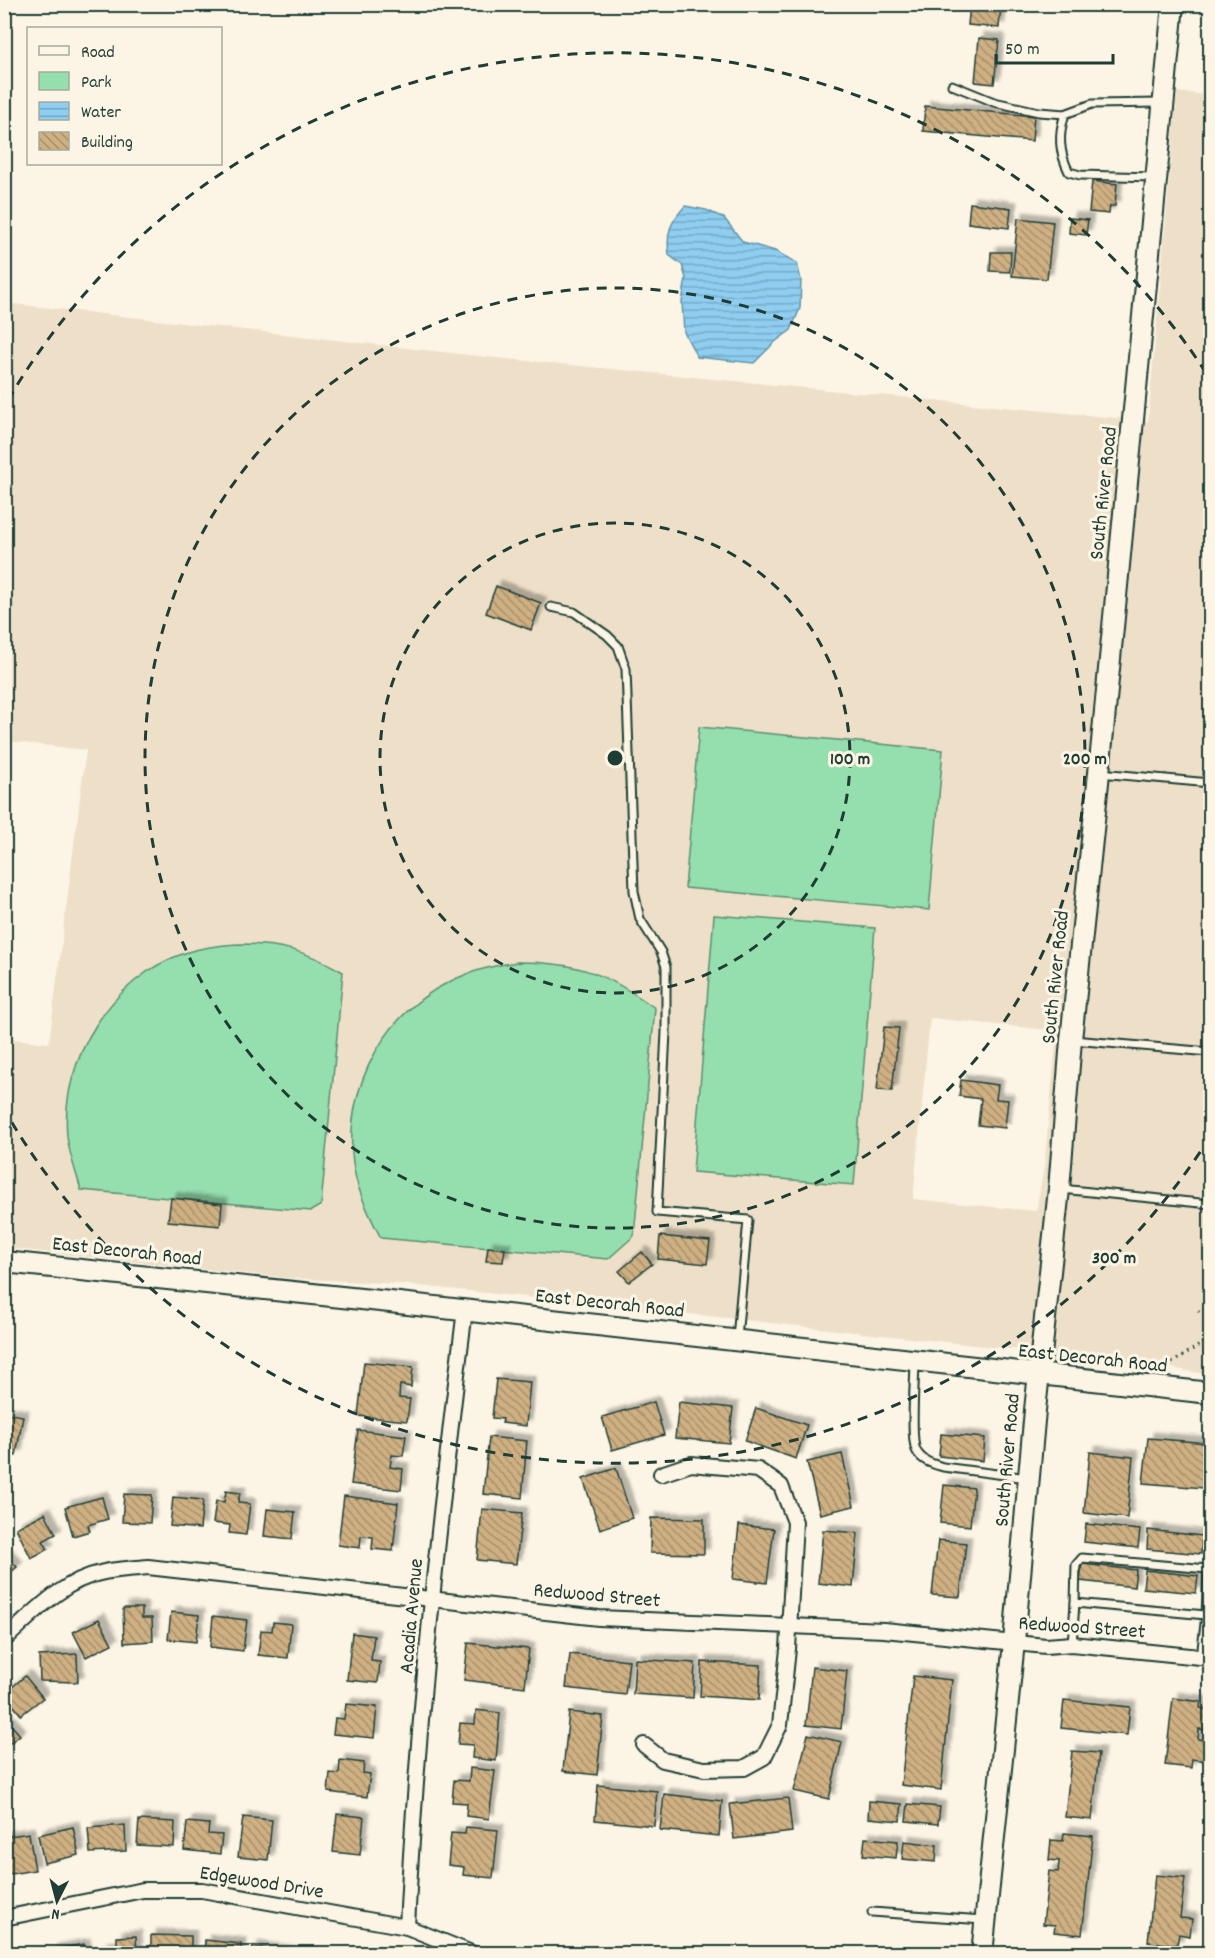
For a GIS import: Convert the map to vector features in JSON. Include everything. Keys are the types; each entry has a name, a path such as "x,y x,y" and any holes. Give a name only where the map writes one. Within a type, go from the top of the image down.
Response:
{"street":[{"name":"South River Road","path":"982,1953 1059,1189 1071,1040 1173,4"},
{"name":"East Decorah Road","path":"4,1262 465,1310 1210,1393"},
{"name":"Acadia Avenue","path":"407,1927 412,1834 432,1598 465,1310"},
{"path":"644,1745 663,1760 704,1769 744,1768 764,1757 780,1725 789,1627 795,1522 782,1486 758,1470 691,1464 661,1474"},
{"name":"Redwood Street","path":"4,1640 70,1584 100,1573 148,1567 599,1618 884,1630 1046,1646 1072,1644 1206,1658"},
{"name":"Edgewood Drive","path":"4,1918 143,1890 202,1890 407,1927 474,1953"}],"lane":[{"path":"952,85 994,102 1039,112 1065,114 1092,104 1164,103"},
{"path":"1065,114 1060,130 1062,157 1069,172 1080,175 1157,177"},
{"path":"551,607 574,612 607,635 618,646 626,669 634,891 640,919 661,952 666,967 666,1032 657,1212 748,1220 737,1341"},
{"path":"1099,772 1210,783"},
{"path":"1071,1040 1210,1052"},
{"path":"1059,1189 1210,1204"},
{"path":"915,1361 914,1435 916,1449 922,1458 943,1467 1029,1478"},
{"path":"1072,1644 1076,1565 1082,1558 1208,1569 1206,1658"},
{"path":"1075,1603 1206,1615"},
{"path":"872,1912 985,1920"}],"path":[{"path":"1198,1311 1210,1318"},
{"path":"1172,1363 1210,1338"}],"shaded area":[{"path":"1177,92 1210,95 1210,1375 1149,1364 698,1315 400,1284 288,1278 5,1248 5,1038 49,1043 86,750 5,741 5,303 487,357 1148,421","holes":["930,1018 1057,1031 1044,1167 1036,1211 913,1199"]}],"green space":[{"path":"699,727 943,750 929,910 685,888"},
{"path":"714,915 875,928 854,1185 693,1172"},
{"path":"239,944 268,945 293,950 343,972 321,1205 311,1211 81,1190 68,1143 67,1107 72,1079 82,1051 96,1025 114,1001 135,981 159,965 198,949"},
{"path":"517,962 557,964 590,972 621,986 655,1008 634,1236 608,1259 381,1238 358,1187 352,1150 353,1121 358,1093 368,1066 383,1040 422,998 447,983 464,975"}],"water":[{"path":"685,206 706,210 724,218 743,242 775,251 797,263 801,280 800,308 791,330 754,363 697,357 684,332 682,302 686,278 682,265 669,255 668,240 673,223"}],"building":[{"path":"970,4 1001,4 999,28 968,25"},
{"path":"979,38 999,40 994,84 975,82"},
{"path":"925,106 1034,116 1032,141 923,131"},
{"path":"1092,181 1117,184 1115,206 1110,206 1109,214 1089,212"},
{"path":"970,203 1011,208 1009,228 968,223"},
{"path":"1018,218 1053,222 1047,279 1012,276"},
{"path":"1070,218 1088,220 1086,235 1069,233"},
{"path":"991,252 1011,252 1010,272 990,271"},
{"path":"496,586 541,603 531,630 486,613"},
{"path":"884,1027 899,1028 892,1091 877,1090"},
{"path":"961,1080 998,1085 996,1099 1008,1100 1005,1128 978,1125 981,1099 959,1096"},
{"path":"171,1198 222,1204 220,1226 168,1221"},
{"path":"660,1236 710,1241 707,1264 658,1259"},
{"path":"488,1247 505,1249 503,1262 486,1261"},
{"path":"642,1252 652,1264 629,1282 619,1271"},
{"path":"364,1362 413,1367 411,1387 400,1385 399,1398 410,1399 407,1421 358,1416"},
{"path":"496,1379 530,1382 526,1426 502,1423 503,1419 492,1418"},
{"path":"654,1402 664,1435 612,1450 602,1417"},
{"path":"679,1402 733,1408 729,1443 675,1438"},
{"path":"756,1408 807,1425 796,1459 745,1441"},
{"path":"4,1413 23,1416 16,1456 4,1454"},
{"path":"358,1430 406,1436 403,1456 392,1455 390,1467 403,1469 401,1490 351,1484"},
{"path":"941,1434 985,1438 983,1461 939,1456"},
{"path":"489,1437 527,1441 522,1498 483,1494"},
{"path":"1148,1438 1208,1443 1204,1488 1143,1483"},
{"path":"1090,1452 1133,1457 1127,1518 1084,1513"},
{"path":"842,1454 854,1506 820,1514 807,1462"},
{"path":"616,1468 632,1518 600,1529 583,1479"},
{"path":"944,1485 974,1488 970,1526 940,1523"},
{"path":"226,1491 240,1493 238,1503 250,1504 246,1535 229,1533 230,1525 213,1523 216,1501 224,1502"},
{"path":"124,1494 152,1495 150,1523 122,1522"},
{"path":"344,1496 398,1503 393,1551 372,1549 373,1537 361,1536 360,1548 338,1545"},
{"path":"102,1497 108,1519 88,1525 90,1531 73,1536 65,1507"},
{"path":"173,1497 203,1500 200,1529 170,1526"},
{"path":"267,1509 295,1512 292,1539 264,1536"},
{"path":"482,1509 522,1513 516,1564 477,1560"},
{"path":"45,1513 56,1534 43,1541 48,1549 31,1558 16,1528"},
{"path":"651,1518 704,1519 704,1554 650,1553"},
{"path":"1086,1524 1140,1530 1138,1548 1084,1542"},
{"path":"739,1525 774,1529 767,1583 733,1579"},
{"path":"823,1530 858,1533 853,1587 818,1583"},
{"path":"1148,1530 1202,1536 1201,1554 1147,1549"},
{"path":"938,1540 966,1543 960,1597 932,1595"},
{"path":"4,1553 17,1567 4,1578"},
{"path":"1082,1564 1136,1570 1134,1587 1080,1581"},
{"path":"1145,1570 1198,1576 1196,1593 1143,1588"},
{"path":"123,1608 142,1608 142,1618 152,1618 153,1641 124,1643"},
{"path":"171,1612 199,1615 196,1642 168,1639"},
{"path":"213,1616 247,1620 243,1651 210,1647"},
{"path":"99,1619 112,1644 86,1657 73,1632"},
{"path":"273,1622 291,1624 288,1658 258,1655 261,1630 272,1631"},
{"path":"352,1633 374,1636 371,1661 380,1662 378,1683 347,1680"},
{"path":"468,1643 529,1649 525,1687 464,1680"},
{"path":"77,1654 78,1682 40,1681 39,1656"},
{"path":"570,1654 629,1660 625,1695 566,1688"},
{"path":"635,1659 695,1663 693,1698 633,1694"},
{"path":"702,1662 761,1665 759,1700 700,1696"},
{"path":"812,1667 847,1671 841,1729 806,1725"},
{"path":"25,1676 43,1698 21,1715 4,1694"},
{"path":"913,1676 952,1680 941,1790 901,1785"},
{"path":"1173,1698 1201,1702 1200,1708 1210,1710 1210,1731 1199,1729 1198,1739 1207,1740 1205,1761 1192,1759 1191,1768 1165,1765"},
{"path":"1064,1700 1130,1707 1127,1735 1061,1728"},
{"path":"346,1704 377,1707 374,1738 333,1734 335,1718 344,1719"},
{"path":"476,1710 500,1713 496,1761 472,1758 473,1745 458,1744 460,1723 475,1724"},
{"path":"569,1712 603,1716 597,1775 563,1771"},
{"path":"4,1717 20,1735 4,1748"},
{"path":"808,1734 842,1742 829,1799 794,1791"},
{"path":"1072,1751 1099,1753 1092,1820 1065,1817"},
{"path":"340,1760 364,1763 363,1773 370,1774 367,1797 328,1792 330,1773 339,1774"},
{"path":"470,1768 495,1771 489,1819 466,1816 467,1803 452,1802 454,1780 469,1781"},
{"path":"598,1785 657,1791 654,1826 595,1820"},
{"path":"664,1794 722,1801 719,1836 660,1830"},
{"path":"788,1798 792,1832 734,1839 730,1804"},
{"path":"869,1801 902,1804 900,1821 868,1818"},
{"path":"908,1804 940,1807 938,1824 906,1821"},
{"path":"337,1814 364,1817 360,1855 333,1852"},
{"path":"243,1817 272,1820 268,1860 238,1857"},
{"path":"139,1820 175,1822 174,1847 137,1845"},
{"path":"187,1822 209,1824 208,1834 222,1835 220,1854 184,1850"},
{"path":"125,1825 126,1851 90,1853 88,1828"},
{"path":"73,1827 79,1855 44,1863 38,1835"},
{"path":"466,1827 498,1830 493,1878 463,1875 464,1867 448,1865 451,1833 465,1834"},
{"path":"29,1833 35,1870 4,1875 4,1837"},
{"path":"1064,1833 1093,1836 1082,1935 1054,1932 1055,1925 1043,1924 1049,1871 1058,1872 1059,1861 1049,1860 1051,1840 1063,1841"},
{"path":"865,1838 898,1841 896,1858 863,1855"},
{"path":"904,1841 937,1845 936,1862 902,1859"},
{"path":"1155,1875 1185,1878 1180,1918 1192,1919 1190,1936 1179,1934 1177,1945 1148,1942"},
{"path":"151,1935 191,1936 191,1954 151,1954"},
{"path":"136,1936 137,1954 102,1954 102,1948 117,1947 117,1937"},
{"path":"205,1940 241,1944 240,1954 204,1954"},
{"path":"84,1944 86,1954 52,1954 52,1950"},
{"path":"253,1947 289,1952 289,1954 252,1954"}]}
